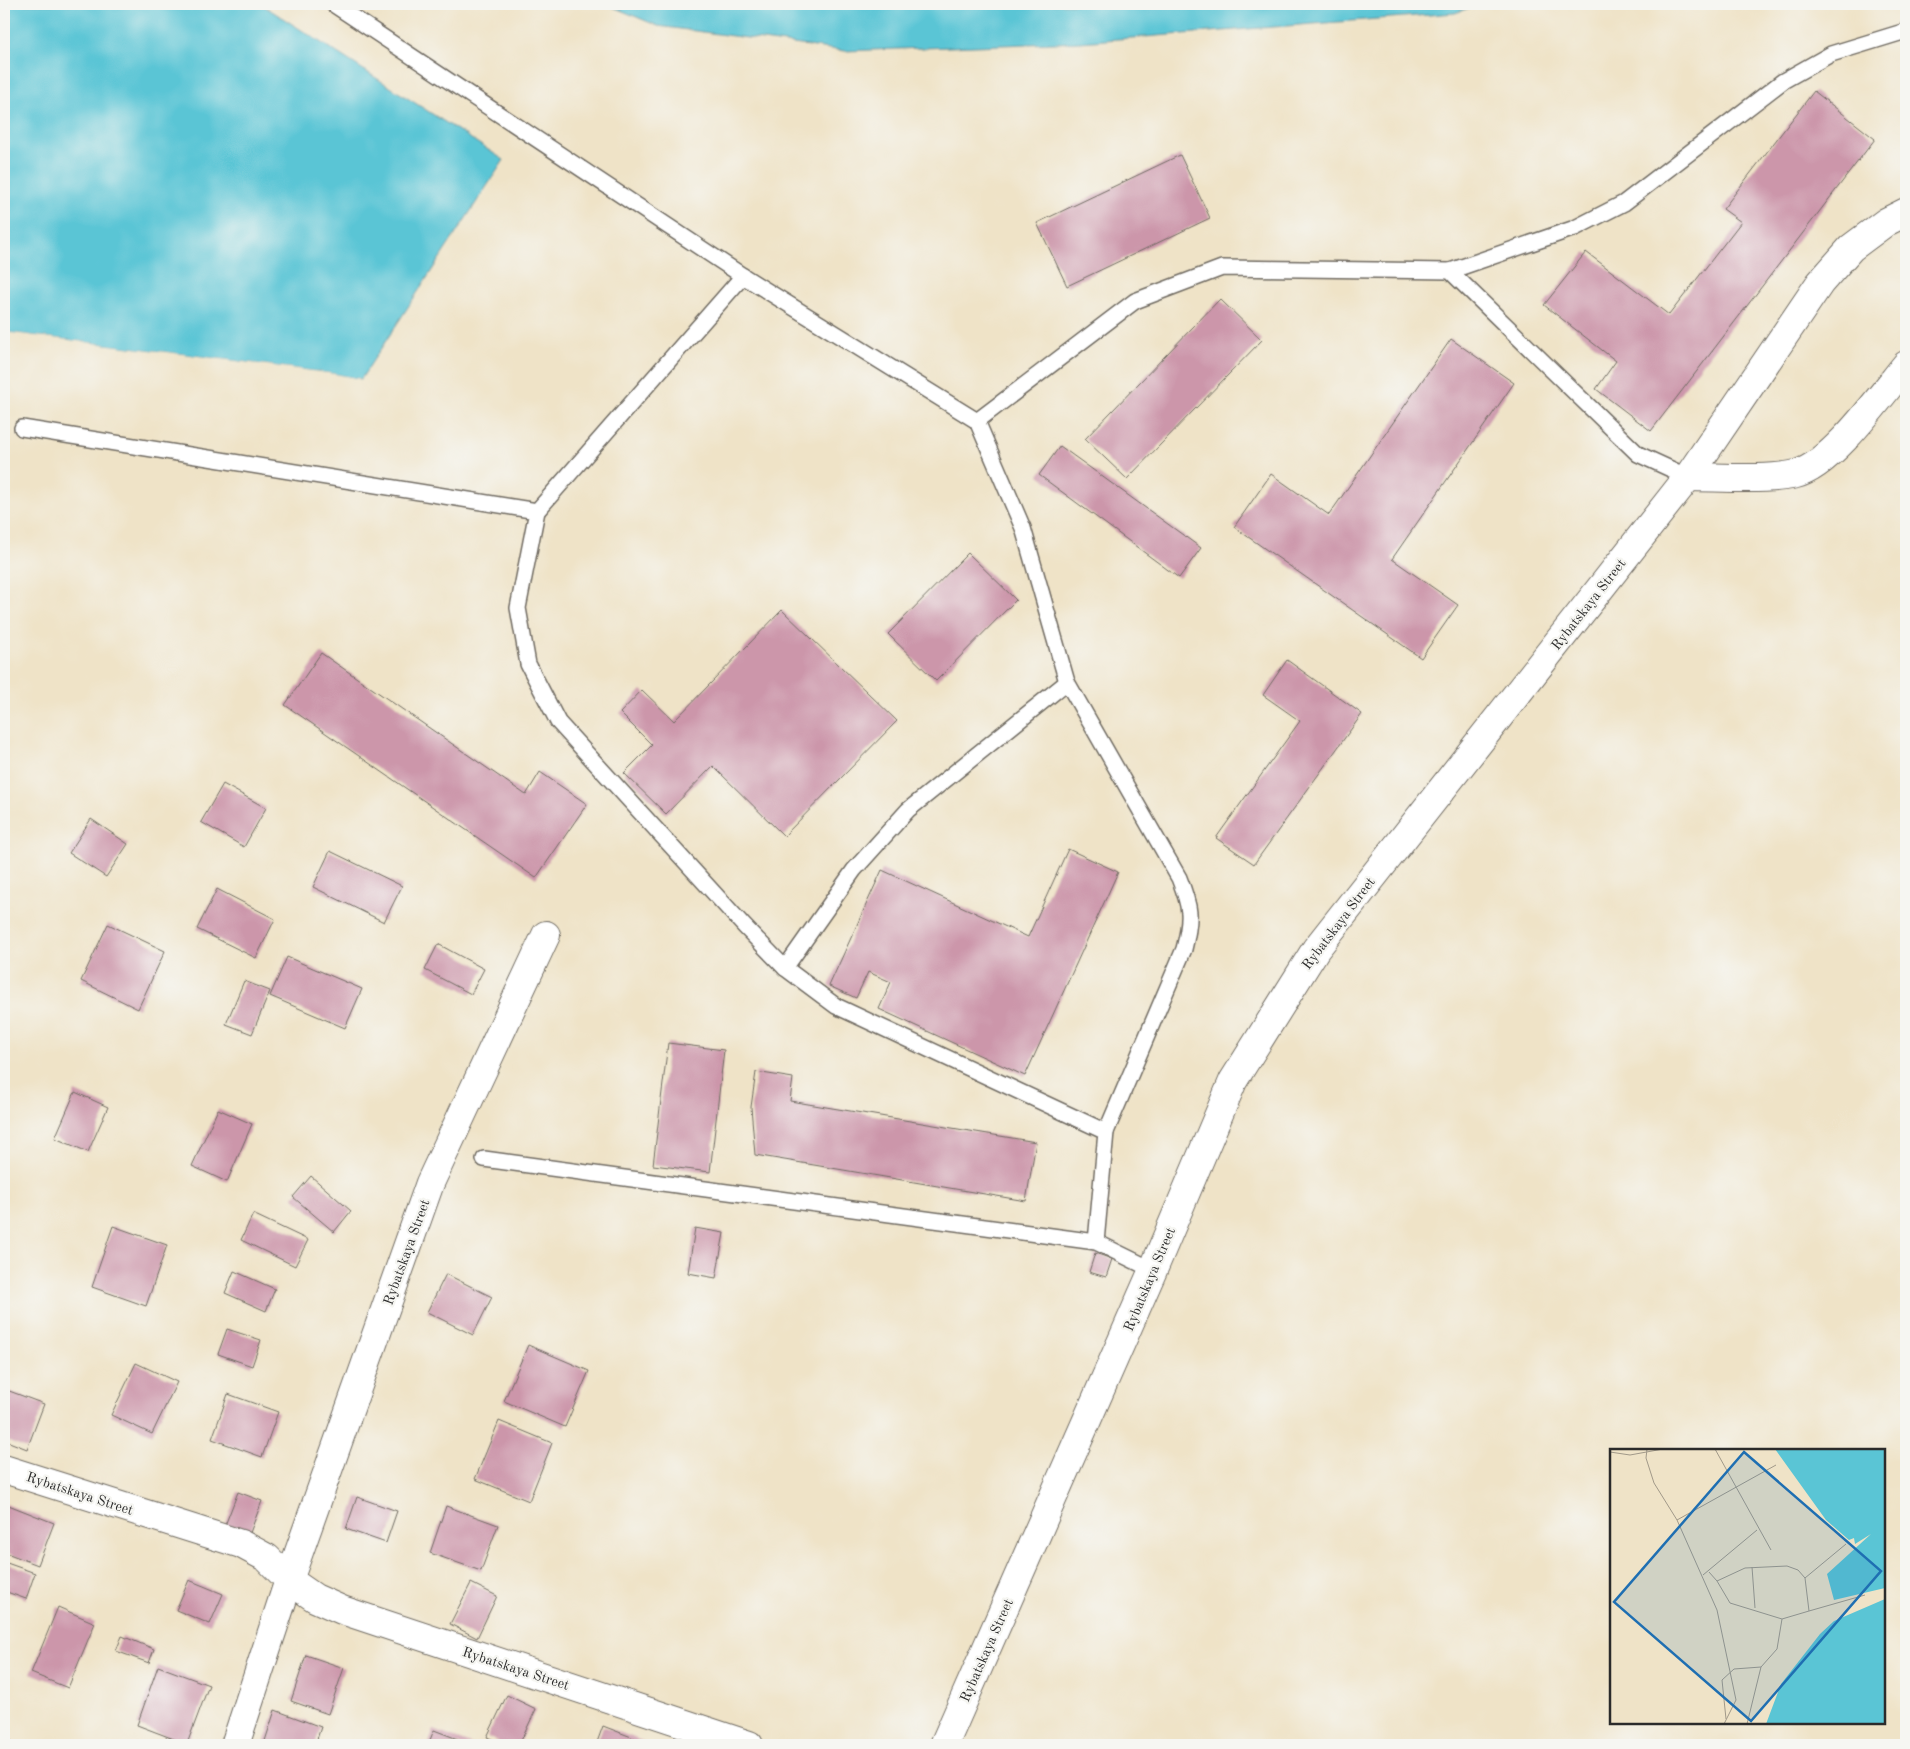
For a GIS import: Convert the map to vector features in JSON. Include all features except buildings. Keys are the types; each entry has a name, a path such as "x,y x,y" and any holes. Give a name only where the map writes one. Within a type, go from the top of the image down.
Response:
{"street":[{"name":"Rybatskaya Street","path":"944,1745 1153,1270 1233,1081 1316,949 1688,476 1820,283 1851,248 1886,222 1906,212"},
{"path":"1688,476 1774,477 1797,474 1818,464 1835,449 1906,365"},
{"name":"Rybatskaya Street","path":"235,1745 289,1580 430,1183 546,935"},
{"name":"Rybatskaya Street","path":"4,1469 241,1544 267,1558 289,1580 315,1598 342,1610 749,1745"}],"lane":[{"path":"333,4 742,276 977,421 1023,528 1066,682 1179,878 1188,901 1190,925 1184,949 1106,1132 1096,1242"},
{"path":"977,421 1134,301 1222,268 1450,271 1575,228 1624,203 1783,81 1831,54 1906,31"},
{"path":"1450,271 1638,454 1688,476"},
{"path":"742,276 537,511 518,608 528,664 558,722 745,927 785,968 836,1006 1106,1132"},
{"path":"22,428 537,511"},
{"path":"785,968 854,870 908,810 1066,682"},
{"path":"484,1160 1096,1242 1153,1270"}],"water":[{"path":"4,4 261,4 504,160 361,379 335,374 4,332"},
{"path":"606,4 1480,4 1455,13 1079,42 845,51 658,26"}],"pier":[{"path":"4,332 335,374 361,379 343,379 334,376 190,357 4,335"}]}
